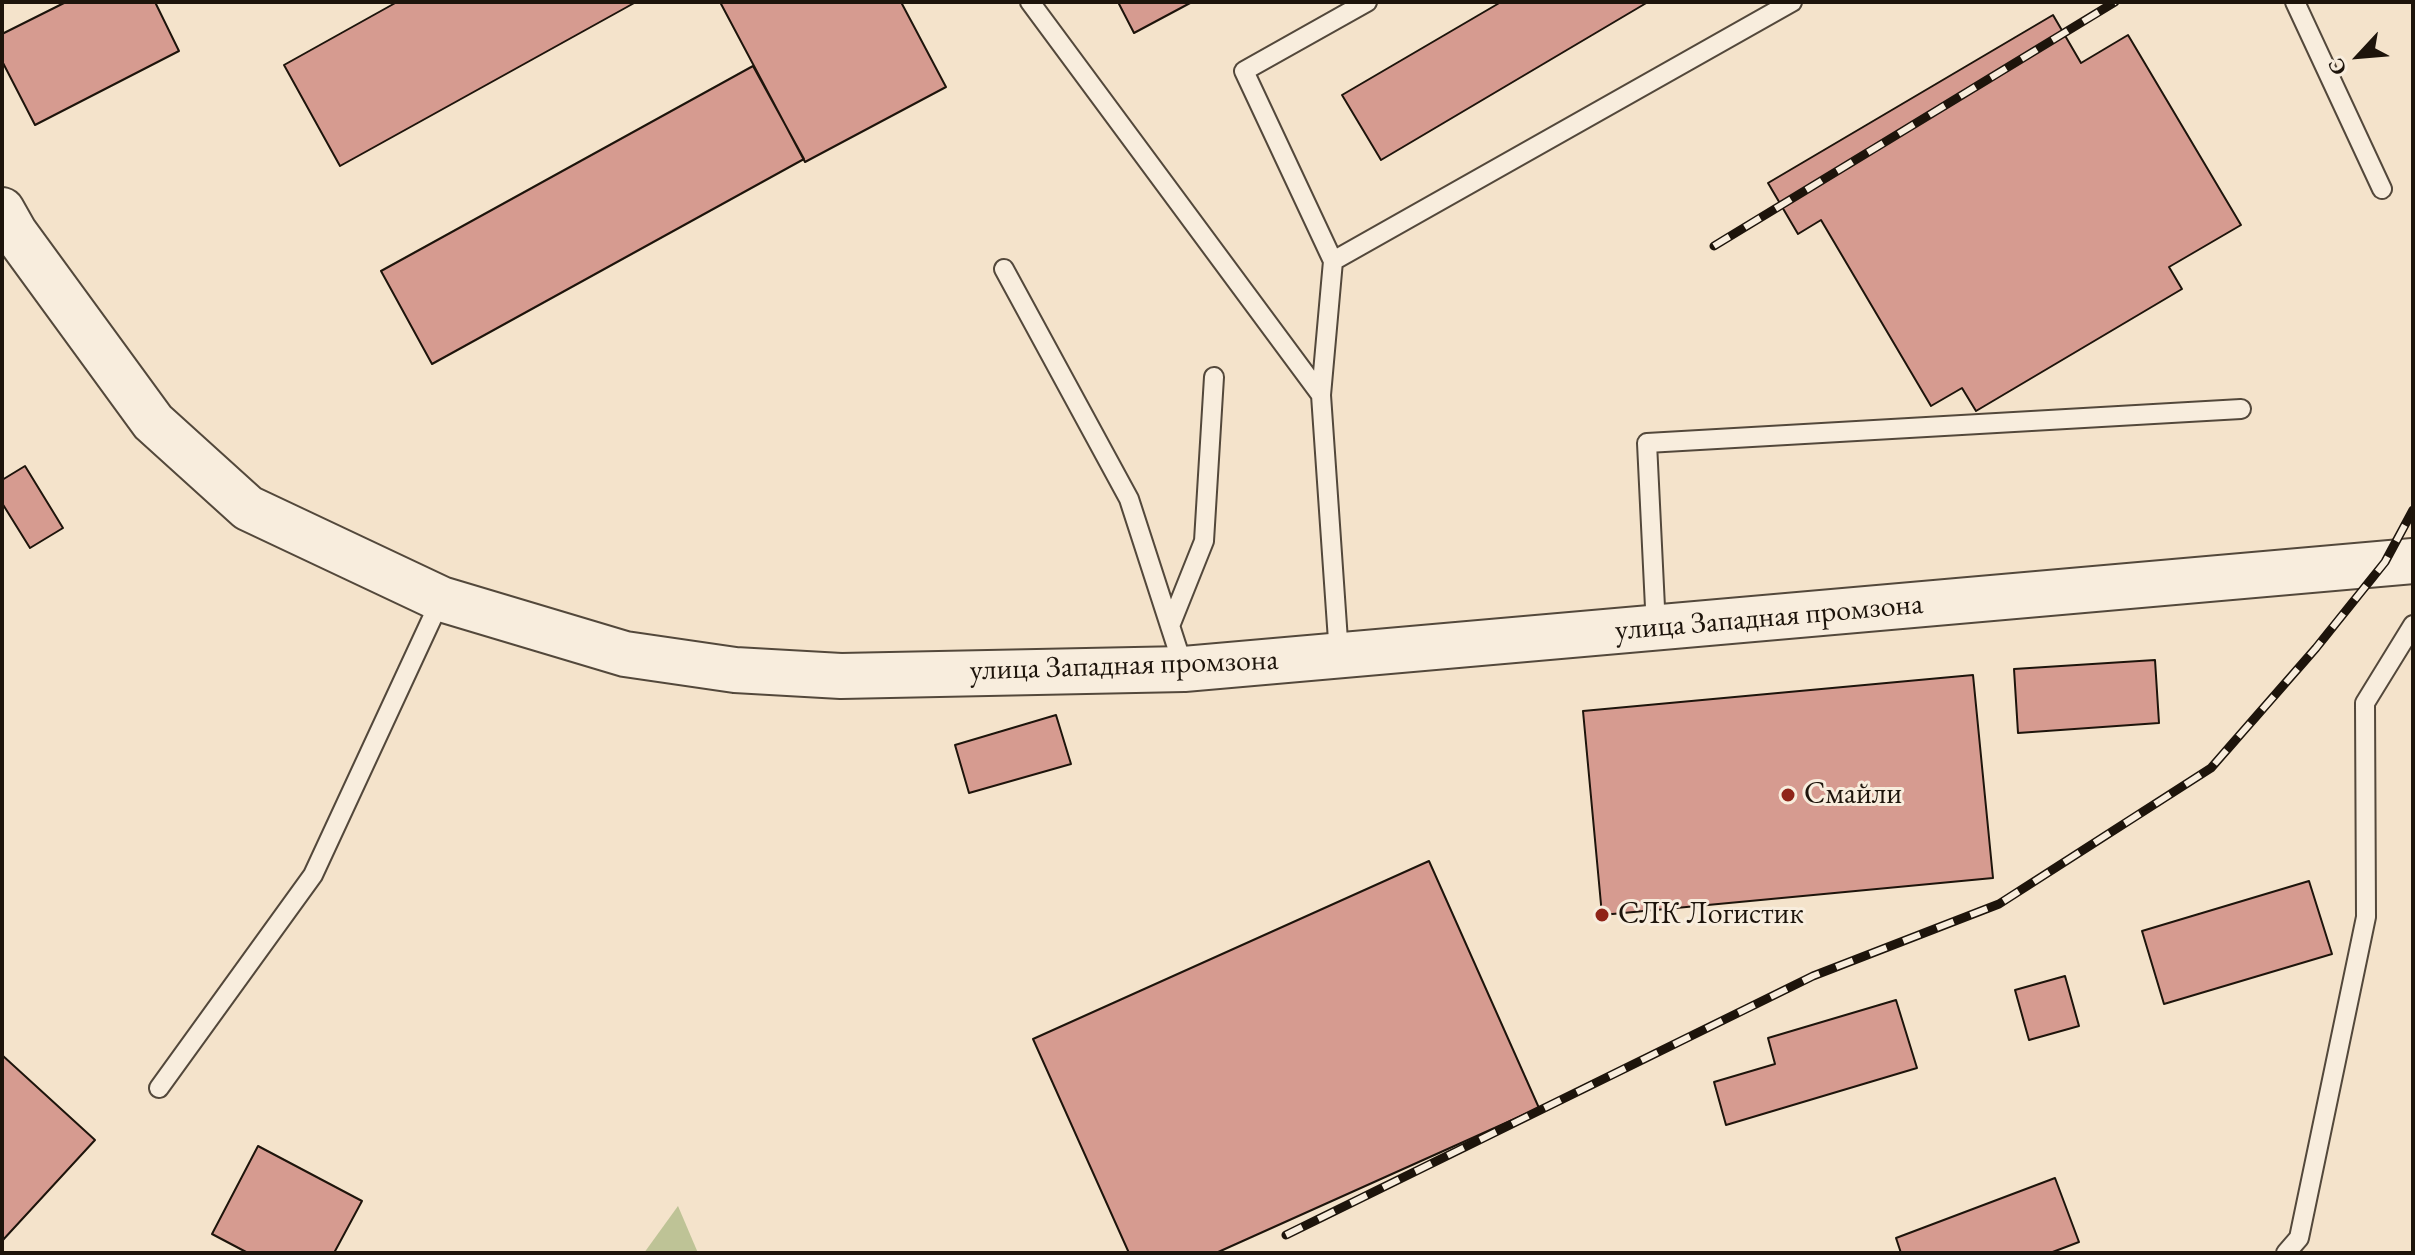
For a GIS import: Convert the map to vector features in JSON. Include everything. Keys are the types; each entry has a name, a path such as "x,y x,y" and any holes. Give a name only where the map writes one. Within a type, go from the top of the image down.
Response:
{"street":[{"name":"улица Западная промзона","path":"2,210 15,233 153,422 248,508 441,599 625,654 735,670 841,676 1184,669 2413,561"}],"lane":[{"path":"1030,2 1321,395"},
{"path":"1339,655 1321,395 1333,261 1244,71 1367,2"},
{"path":"1333,261 1792,2"},
{"path":"2295,2 2382,189"},
{"path":"1004,269 1129,499 1184,669"},
{"path":"1170,626 1204,541 1214,377"},
{"path":"1656,628 1647,443 2241,409"},
{"path":"159,1088 313,875 441,599"},
{"path":"2286,1253 2299,1238 2366,917 2365,703 2413,625"}],"green space":[{"path":"678,1206 698,1253 644,1253"}],"building":[{"path":"66,2 155,2 179,51 35,125 2,61 2,34"},
{"path":"397,2 636,2 340,166 284,65"},
{"path":"720,2 901,2 946,87 805,162"},
{"path":"1118,2 1192,2 1134,33"},
{"path":"1501,2 1648,2 1381,160 1342,95"},
{"path":"2053,15 2081,63 2128,35 2241,225 2169,267 2182,289 1976,411 1962,388 1931,406 1821,220 1798,234 1768,183"},
{"path":"753,66 804,159 432,364 381,271"},
{"path":"25,466 63,528 30,548 2,503 2,480"},
{"path":"2155,660 2159,723 2018,733 2014,669"},
{"name":"Смайли","path":"1973,675 1993,878 1602,915 1583,711"},
{"path":"1056,715 1071,764 969,793 955,745"},
{"path":"1429,861 1539,1108 1216,1253 1129,1253 1033,1039"},
{"path":"2309,881 2332,954 2164,1004 2142,931"},
{"path":"2065,976 2079,1026 2029,1040 2015,990"},
{"path":"1896,1000 1917,1068 1726,1125 1714,1082 1775,1064 1768,1038"},
{"path":"2,1055 95,1140 2,1241"},
{"path":"258,1146 362,1201 334,1253 248,1253 212,1234"},
{"path":"2055,1178 2079,1242 2050,1253 1901,1253 1896,1238"}],"railway":[{"path":"1714,246 2115,2"},
{"path":"1286,1235 1813,976 1999,904 2211,768 2316,648 2385,562 2413,510"}],"place":[{"name":"Смайли","path":"1788,795"},
{"name":"СЛК Логистик","path":"1602,915"}]}
